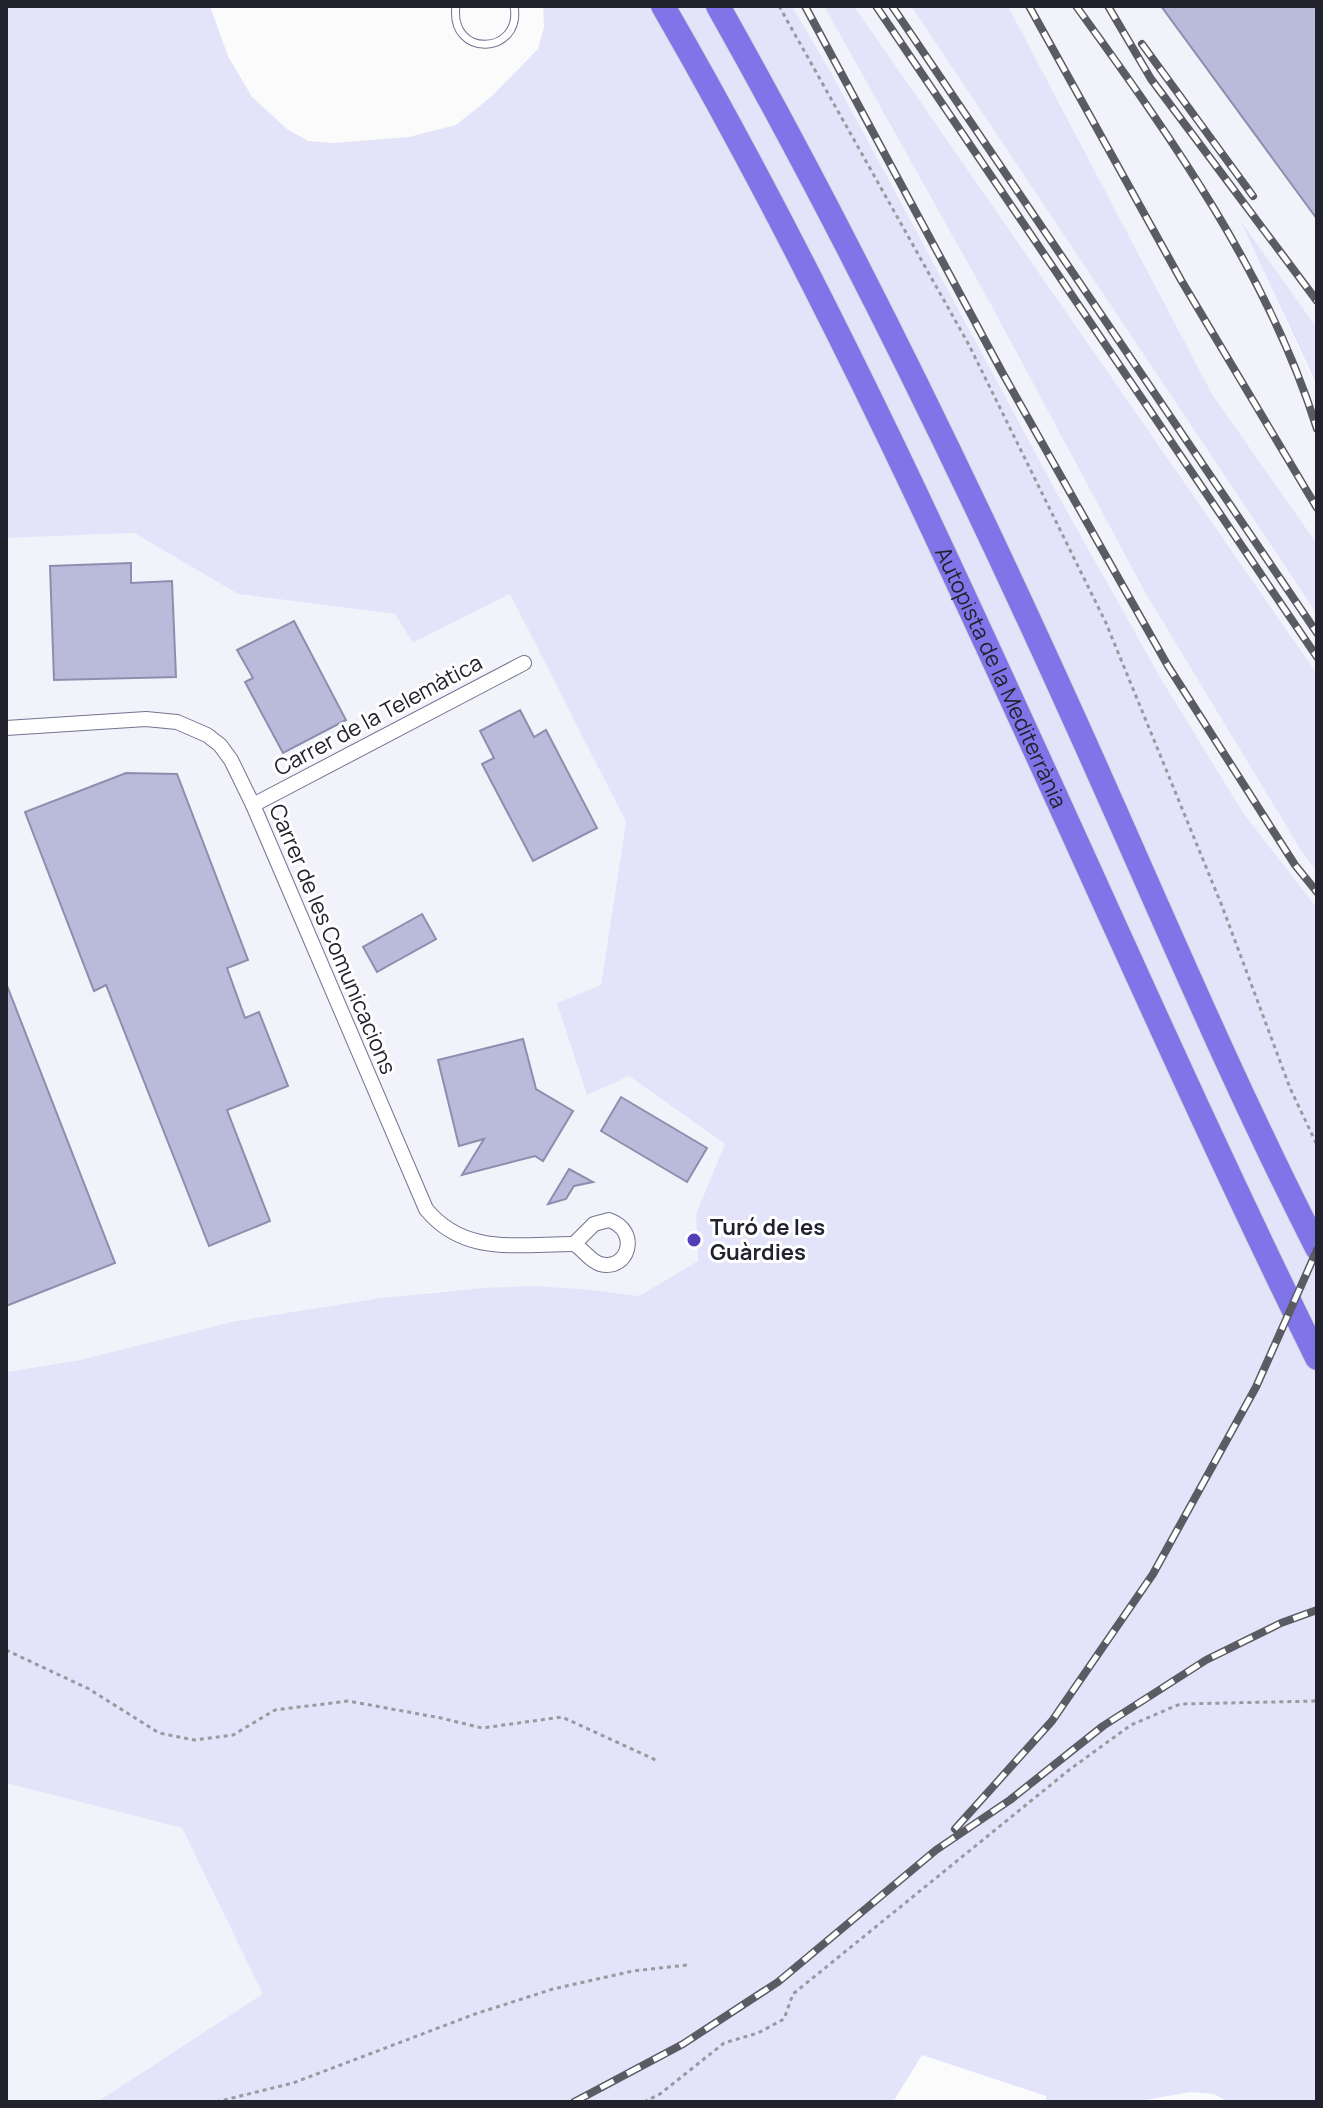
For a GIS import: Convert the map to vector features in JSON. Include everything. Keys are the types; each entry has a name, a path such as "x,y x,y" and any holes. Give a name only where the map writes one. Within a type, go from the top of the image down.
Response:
{"highway":[{"name":"Autopista de la Mediterrània","path":"663,6 770,198 887,429 1170,1047 1317,1358"},
{"path":"718,6 814,179 922,393 1317,1248"}],"street":[{"name":"Carrer de la Telemàtica","path":"253,805 524,663"},
{"name":"Carrer de les Comunicacions","path":"6,728 146,719 177,722 200,731 220,745 231,760 253,805 426,1209 437,1223 465,1240 574,1244"}],"lane":[{"path":"456,6 456,24 461,33 468,40 487,45 505,37 511,29 515,20 514,6"}],"path":[{"path":"779,6 969,345 1106,623 1222,906 1290,1088 1317,1145"},
{"path":"6,1650 89,1689 159,1733 194,1740 233,1735 275,1710 348,1701 482,1728 562,1717 658,1761"},
{"path":"644,2102 660,2094 724,2043 758,2033 784,2019 793,1994 1069,1770 1131,1725 1180,1704 1317,1701"},
{"path":"216,2102 293,2083 475,2014 553,1989 633,1971 687,1965"}],"shaded area":[{"path":"6,6 210,6 228,56 252,97 287,129 308,141 334,143 409,137 456,125 492,96 538,49 544,27 543,6 792,6 1163,682 1244,814 1317,908 1317,2102 1228,2102 1214,2094 1191,2092 1133,2102 1046,2102 1046,2096 922,2055 893,2102 97,2102 263,1994 182,1828 6,1783 6,1372 80,1360 231,1322 381,1298 533,1286 639,1296 698,1261 696,1214 725,1144 629,1076 587,1095 557,1003 601,985 626,822 510,594 413,643 395,614 238,594 134,533 6,538"},
{"path":"792,6 824,6 990,303 1146,594 1317,872 1317,908 1244,814 1163,682"},
{"path":"824,6 854,6 1317,674 1317,872 1146,594 990,303"},
{"path":"854,6 911,6 1317,614 1317,674"},
{"path":"911,6 1008,6 1212,394 1317,544 1317,614"},
{"path":"1008,6 1317,6 1317,328 1243,225 1317,390 1317,544 1212,394"},
{"path":"1240,220 1317,328 1317,390 1313,377"},
{"path":"134,533 238,594 395,614 414,643 510,594 626,822 601,985 558,1003 629,1076 725,1144 696,1214 698,1261 639,1296 533,1286 432,1292 231,1322 80,1360 6,1372 6,538"},
{"path":"6,1783 182,1828 264,1994 97,2102 6,2102"}],"building":[{"path":"1161,6 1317,6 1317,219"},
{"path":"131,563 131,583 172,581 176,677 54,680 50,566"},
{"path":"294,621 346,720 283,753 245,682 253,678 237,650"},
{"path":"520,710 534,737 546,730 597,828 533,861 482,764 494,758 480,731"},
{"path":"126,773 177,774 248,960 227,968 245,1018 259,1012 288,1086 227,1110 270,1221 209,1246 106,985 94,991 25,812"},
{"path":"422,914 436,939 377,972 363,947"},
{"path":"6,983 115,1263 6,1306"},
{"path":"523,1039 536,1089 573,1111 543,1161 535,1156 462,1175 484,1139 459,1146 438,1060"},
{"path":"621,1097 707,1148 687,1182 601,1131"},
{"path":"569,1169 593,1182 574,1186 566,1199 548,1204"}],"railway":[{"path":"805,6 1002,372 1168,666 1295,865 1317,892"},
{"path":"876,6 1317,657"},
{"path":"892,6 1317,633"},
{"path":"1029,6 1181,280 1317,508"},
{"path":"1076,6 1147,105 1214,208 1272,316 1317,429"},
{"path":"1108,6 1151,79 1317,301"},
{"path":"1142,44 1253,196"},
{"path":"955,1829 1052,1721 1153,1574 1256,1387 1317,1250"},
{"path":"574,2102 683,2044 778,1982 936,1850 1010,1800 1103,1726 1206,1660 1281,1623 1317,1610"}],"place":[{"name":"Turó de les Guàrdies","path":"694,1240"}]}
